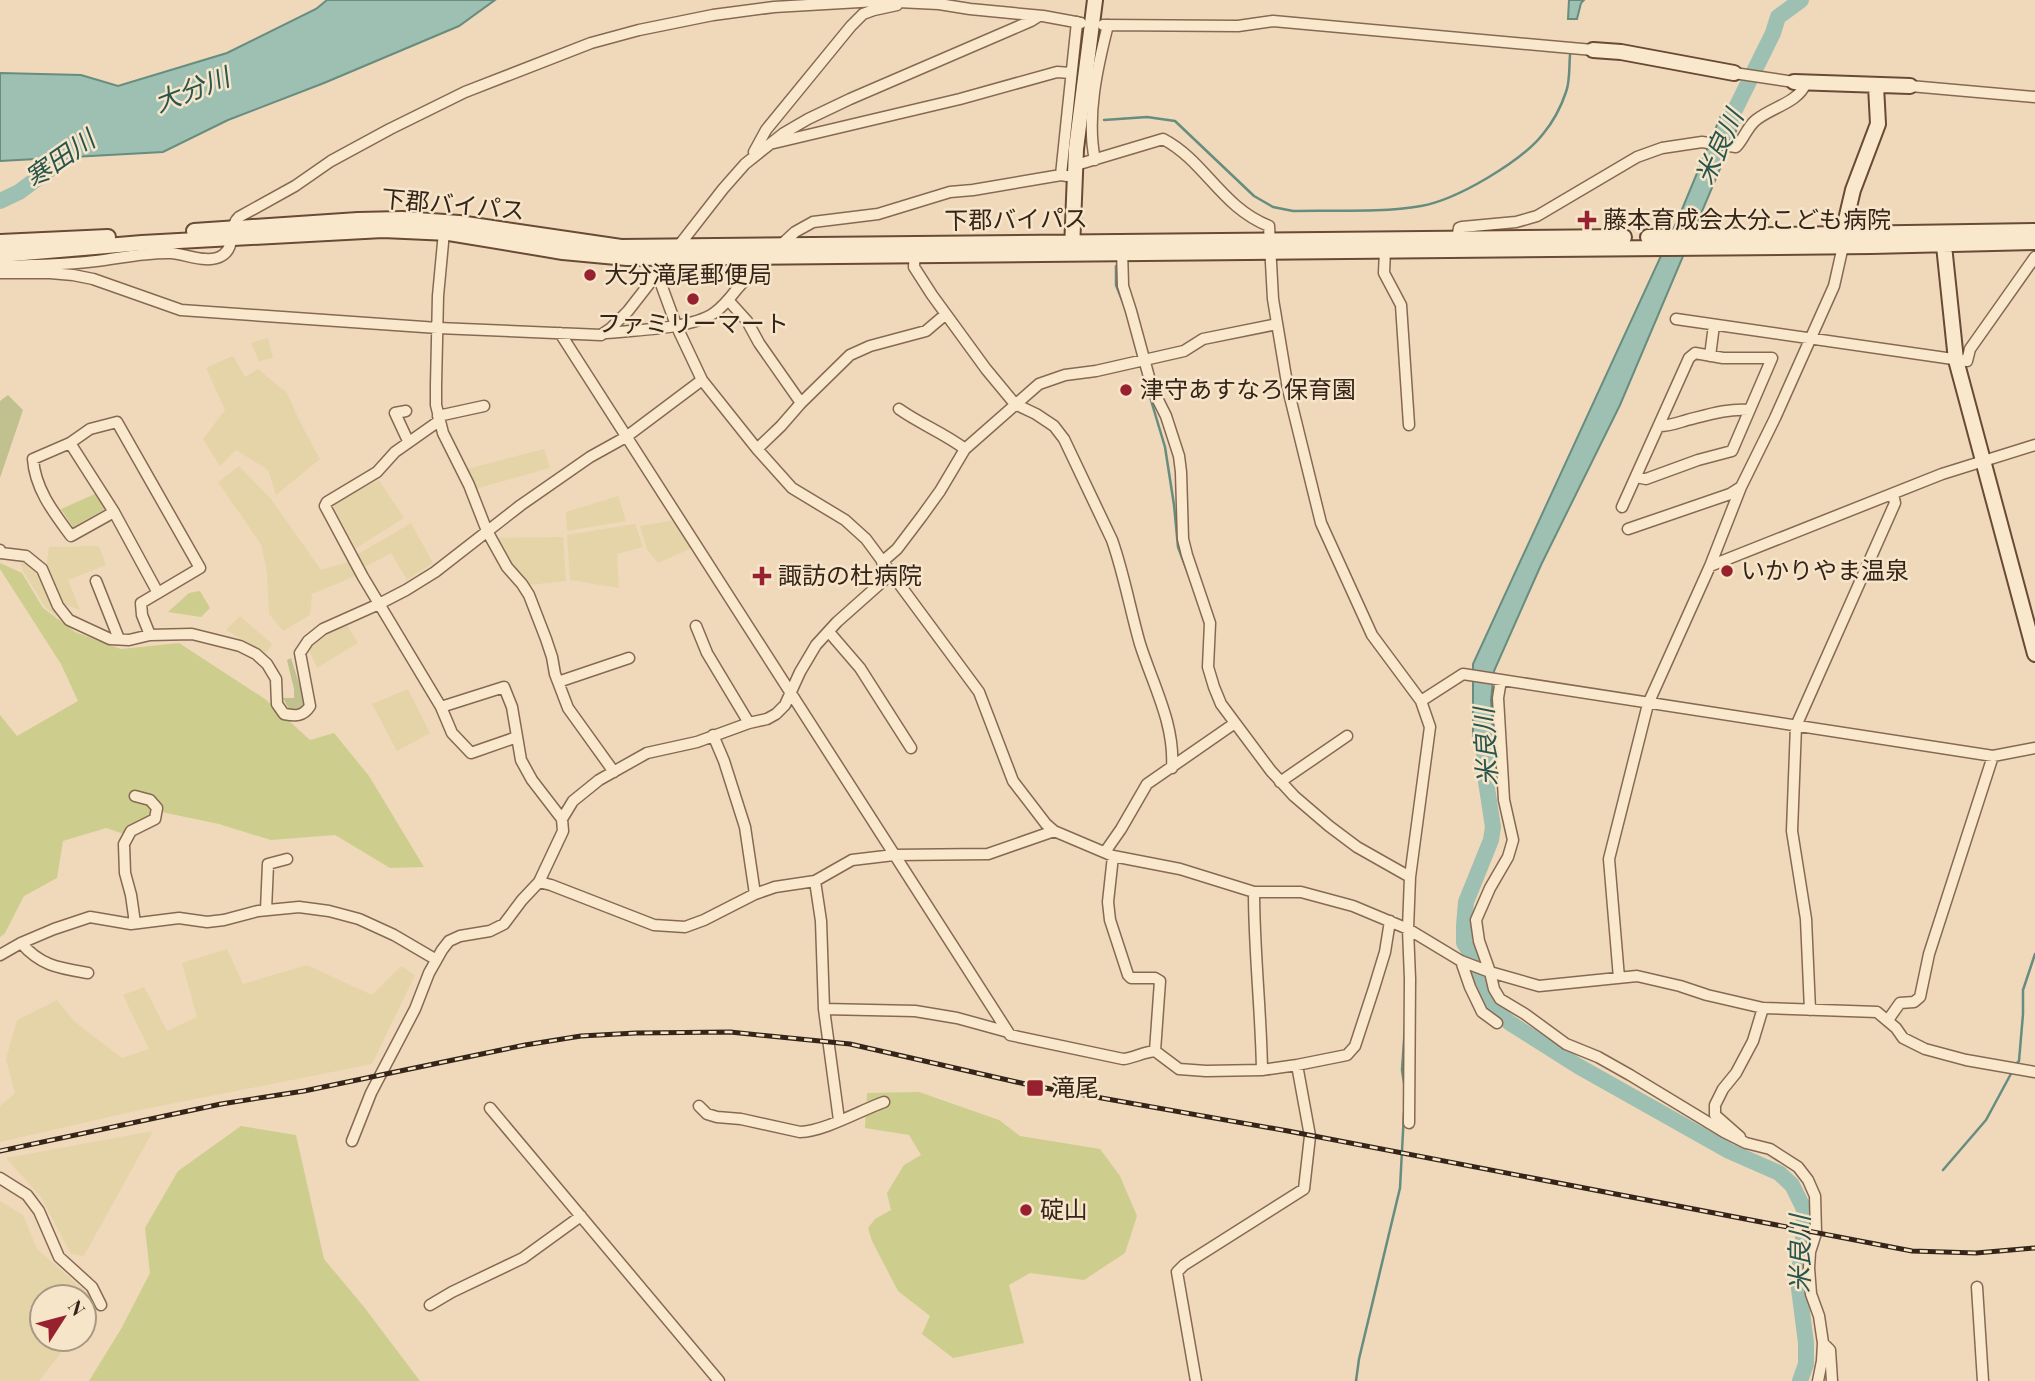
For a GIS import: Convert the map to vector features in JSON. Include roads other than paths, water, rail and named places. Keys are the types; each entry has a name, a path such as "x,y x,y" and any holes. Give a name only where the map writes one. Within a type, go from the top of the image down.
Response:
{"street":[{"path":"1071,172 1095,0"},
{"path":"0,266 87,262 166,253 213,258 224,255 234,221 295,186 331,161 465,92 591,43 713,15 774,7 905,1 1079,22 1071,72 1072,248"},
{"path":"751,159 766,130 850,26 863,14 874,9 893,7 905,1"},
{"path":"606,333 628,311 723,188 770,144 807,119 1039,16"},
{"path":"1095,160 1091,122 1105,25 1238,26 1273,21 1621,52 1800,83 1910,86 2035,97"},
{"path":"770,144 960,99 1057,72 1071,72"},
{"path":"1457,239 1462,226 1516,222 1537,216 1650,152 1694,142 1736,147 1757,119 1787,103 1802,91 1800,83"},
{"path":"1619,978 1609,859 1648,704 1710,566 1741,487 1834,286 1845,221 1855,183 1878,124 1876,86"},
{"path":"781,245 795,232 813,222 878,215 950,192 1071,172 1095,160 1163,139 1176,146 1233,205 1251,219 1269,226 1271,274 1288,389 1321,523 1372,635 1421,701 1430,727 1410,877 1409,1123"},
{"name":"下郡バイパス","path":"0,242 232,233 358,220 420,220 674,252"},
{"path":"0,255 232,233 365,230 444,232 589,255 627,258 674,252 1270,246 1457,239 1658,242 1943,239 2035,242"},
{"path":"1943,239 2035,231"},
{"path":"444,232 438,296 436,385 436,405 443,433 506,567 529,595 568,708 614,772"},
{"path":"1943,239 1956,360 1982,462 2032,626 2035,654"},
{"path":"1270,246 1385,250 1658,242"},
{"name":"下郡バイパス","path":"759,251 781,245 915,249"},
{"path":"1122,247 1123,286 1132,311 1141,361 1166,416 1179,456 1183,539 1210,623 1209,667 1220,704 1280,782 1357,847 1410,877"},
{"path":"915,249 914,267 986,369 1015,404 1054,426 1064,439 1112,540 1141,645 1167,720 1173,756 1172,768"},
{"path":"1385,250 1384,273 1401,305 1409,425"},
{"path":"0,273 74,275 93,279 181,310 439,328 596,335 676,325 705,318 716,312 752,272 759,251"},
{"path":"1676,319 1967,362 1970,349 2035,257"},
{"path":"657,273 676,325 702,380 792,488 845,520 866,540 979,692 1013,781 1046,824 1055,831 1109,854 1180,869 1254,892 1301,892 1353,905 1408,929 1461,961 1539,986 1637,976 1763,1007 1877,1012 1888,1020 1903,1038 1925,1049 1966,1060 2035,1072"},
{"path":"728,300 747,321 801,403"},
{"path":"757,449 850,355 870,346 926,331 946,314"},
{"path":"882,562 897,549 922,516 965,449 1039,384 1051,379 1184,351 1203,339 1277,324"},
{"path":"1710,356 1714,325"},
{"path":"559,333 1010,1035 1116,1058 1131,1058 1155,1051 1179,1069 1206,1072 1262,1070 1347,1055 1355,1046 1385,952 1390,921"},
{"path":"1622,507 1689,358 1695,353 1772,358 1732,451 1646,479 1636,477"},
{"path":"0,550 1,553 26,556 42,569 58,606 69,620 110,639 129,640 150,635 192,634 240,646 256,654 267,664 276,679 278,704 284,714 297,716 306,712 310,706 300,653 308,640 323,629 379,604 435,572 487,531 590,457 626,437 702,380"},
{"path":"484,406 439,418 395,452 377,472 336,496 325,506 379,604 441,707 452,733 471,753 517,737"},
{"path":"899,409 914,420 951,438 965,449"},
{"path":"1659,426 1669,426 1738,409 1749,410"},
{"path":"406,411 391,415 408,441"},
{"path":"114,512 71,536 48,505 35,476 33,459 70,443 90,429 117,422 200,568 141,603 142,615 150,635"},
{"path":"70,443 114,512 158,593"},
{"path":"1710,566 1942,474 2035,445"},
{"path":"1628,529 1730,494 1741,487"},
{"path":"1810,1010 1805,919 1792,831 1796,726 1895,503 1894,494"},
{"path":"352,1141 368,1101 415,1009 435,959 449,941 460,936 480,934 504,924 539,882 563,831 562,819 573,801 599,780 647,753 697,742 767,719 776,713 785,705 811,652 891,574"},
{"path":"96,581 119,639"},
{"path":"696,626 707,653 749,723"},
{"path":"829,632 860,668 911,748"},
{"path":"558,682 629,658"},
{"path":"1421,701 1463,674 1993,757 2035,748"},
{"path":"1501,680 1497,698 1504,800 1513,840 1508,857 1476,920 1490,981 1500,999 1558,1038 1619,1069 1702,1120 1746,1143 1769,1149 1798,1167 1815,1196 1816,1233 1810,1252 1809,1268 1811,1294 1819,1316 1823,1343 1818,1381"},
{"path":"441,707 504,687 512,707 521,760 532,780 562,819"},
{"path":"1155,1051 1160,981 1155,978 1132,978 1128,975 1108,902 1109,854 1147,784 1234,723"},
{"path":"713,735 746,827 755,894"},
{"path":"1280,782 1347,736"},
{"path":"1888,1020 1900,1003 1914,1002 1920,997 1929,954 1993,757"},
{"path":"135,796 150,800 157,808 155,819 131,831 124,844 125,873 135,923"},
{"path":"539,882 654,925 685,927 755,894 775,887 815,881 852,860 894,855 988,854 1055,831"},
{"path":"266,910 268,864 287,859"},
{"path":"815,881 821,920 824,1009 839,1120"},
{"path":"1254,892 1262,1070"},
{"path":"0,955 54,929 90,917 135,923 179,918 207,922 266,910 313,908 359,919 394,934 435,959"},
{"path":"21,943 41,962 88,973"},
{"path":"1461,961 1482,1012 1497,1023"},
{"path":"1746,1143 1715,1115 1716,1105 1723,1089 1736,1073 1754,1041 1763,1007"},
{"path":"824,1009 915,1012 957,1018 1008,1032"},
{"path":"1196,1381 1177,1272 1304,1189 1310,1136 1297,1065"},
{"path":"699,1107 707,1114 717,1117 741,1119 800,1132 884,1102"},
{"path":"490,1108 719,1381"},
{"path":"0,1178 27,1195 39,1211 59,1257 92,1287 101,1305"},
{"path":"430,1305 523,1258 581,1216"},
{"path":"1978,1287 1983,1381"},
{"path":"1823,1343 1830,1350 1832,1381"}],"water":[{"name":"大分川","path":"327,0 495,0 459,26 228,120 163,152 0,161 0,73 81,75 118,86 227,53 316,9"},
{"path":"1569,0 1584,0 1577,19 1568,19"},
{"path":"1722,113 1739,124 1620,405 1541,565 1494,671 1491,700 1495,766 1473,736 1473,664 1678,219"}],"waterway":[{"name":"米良川","path":"1722,136 1773,33 1778,17 1801,0"},
{"path":"1104,120 1147,117 1175,121 1254,196 1273,207 1293,211 1374,210 1421,206 1469,188 1504,168 1533,145 1562,103 1568,84 1570,55"},
{"name":"寒田川","path":"0,201 19,192 81,146"},
{"path":"1116,266 1116,285 1126,310"},
{"path":"1144,377 1165,447 1178,547 1192,584"},
{"path":"1202,614 1205,624"},
{"name":"米良川","path":"1483,730 1485,775 1493,827 1491,840 1466,902 1464,943 1477,962 1479,981 1489,1005 1510,1023 1578,1066 1729,1151 1779,1173 1792,1185 1804,1209 1798,1281 1806,1364 1800,1381"},
{"path":"2016,1064 2019,1061 2023,990 2035,954"},
{"path":"1405,1026 1402,1070 1405,1089"},
{"path":"1943,1170 1986,1120 2013,1070"},
{"path":"1356,1381 1400,1188 1404,1113"}],"railway":[{"path":"0,1151 221,1104 304,1091 525,1045 581,1036 730,1032 850,1044 1034,1086 1288,1131 1912,1251 1976,1253 2035,1248"}],"place":[{"name":"藤本育成会大分こども病院","path":"1587,220"},
{"name":"大分滝尾郵便局","path":"590,275"},
{"name":"ファミリーマート","path":"693,299"},
{"name":"津守あすなろ保育園","path":"1126,390"},
{"name":"いかりやま温泉","path":"1727,571"},
{"name":"諏訪の杜病院","path":"762,576"},
{"name":"滝尾","path":"1035,1088"},
{"name":"碇山","path":"1026,1210"}]}
